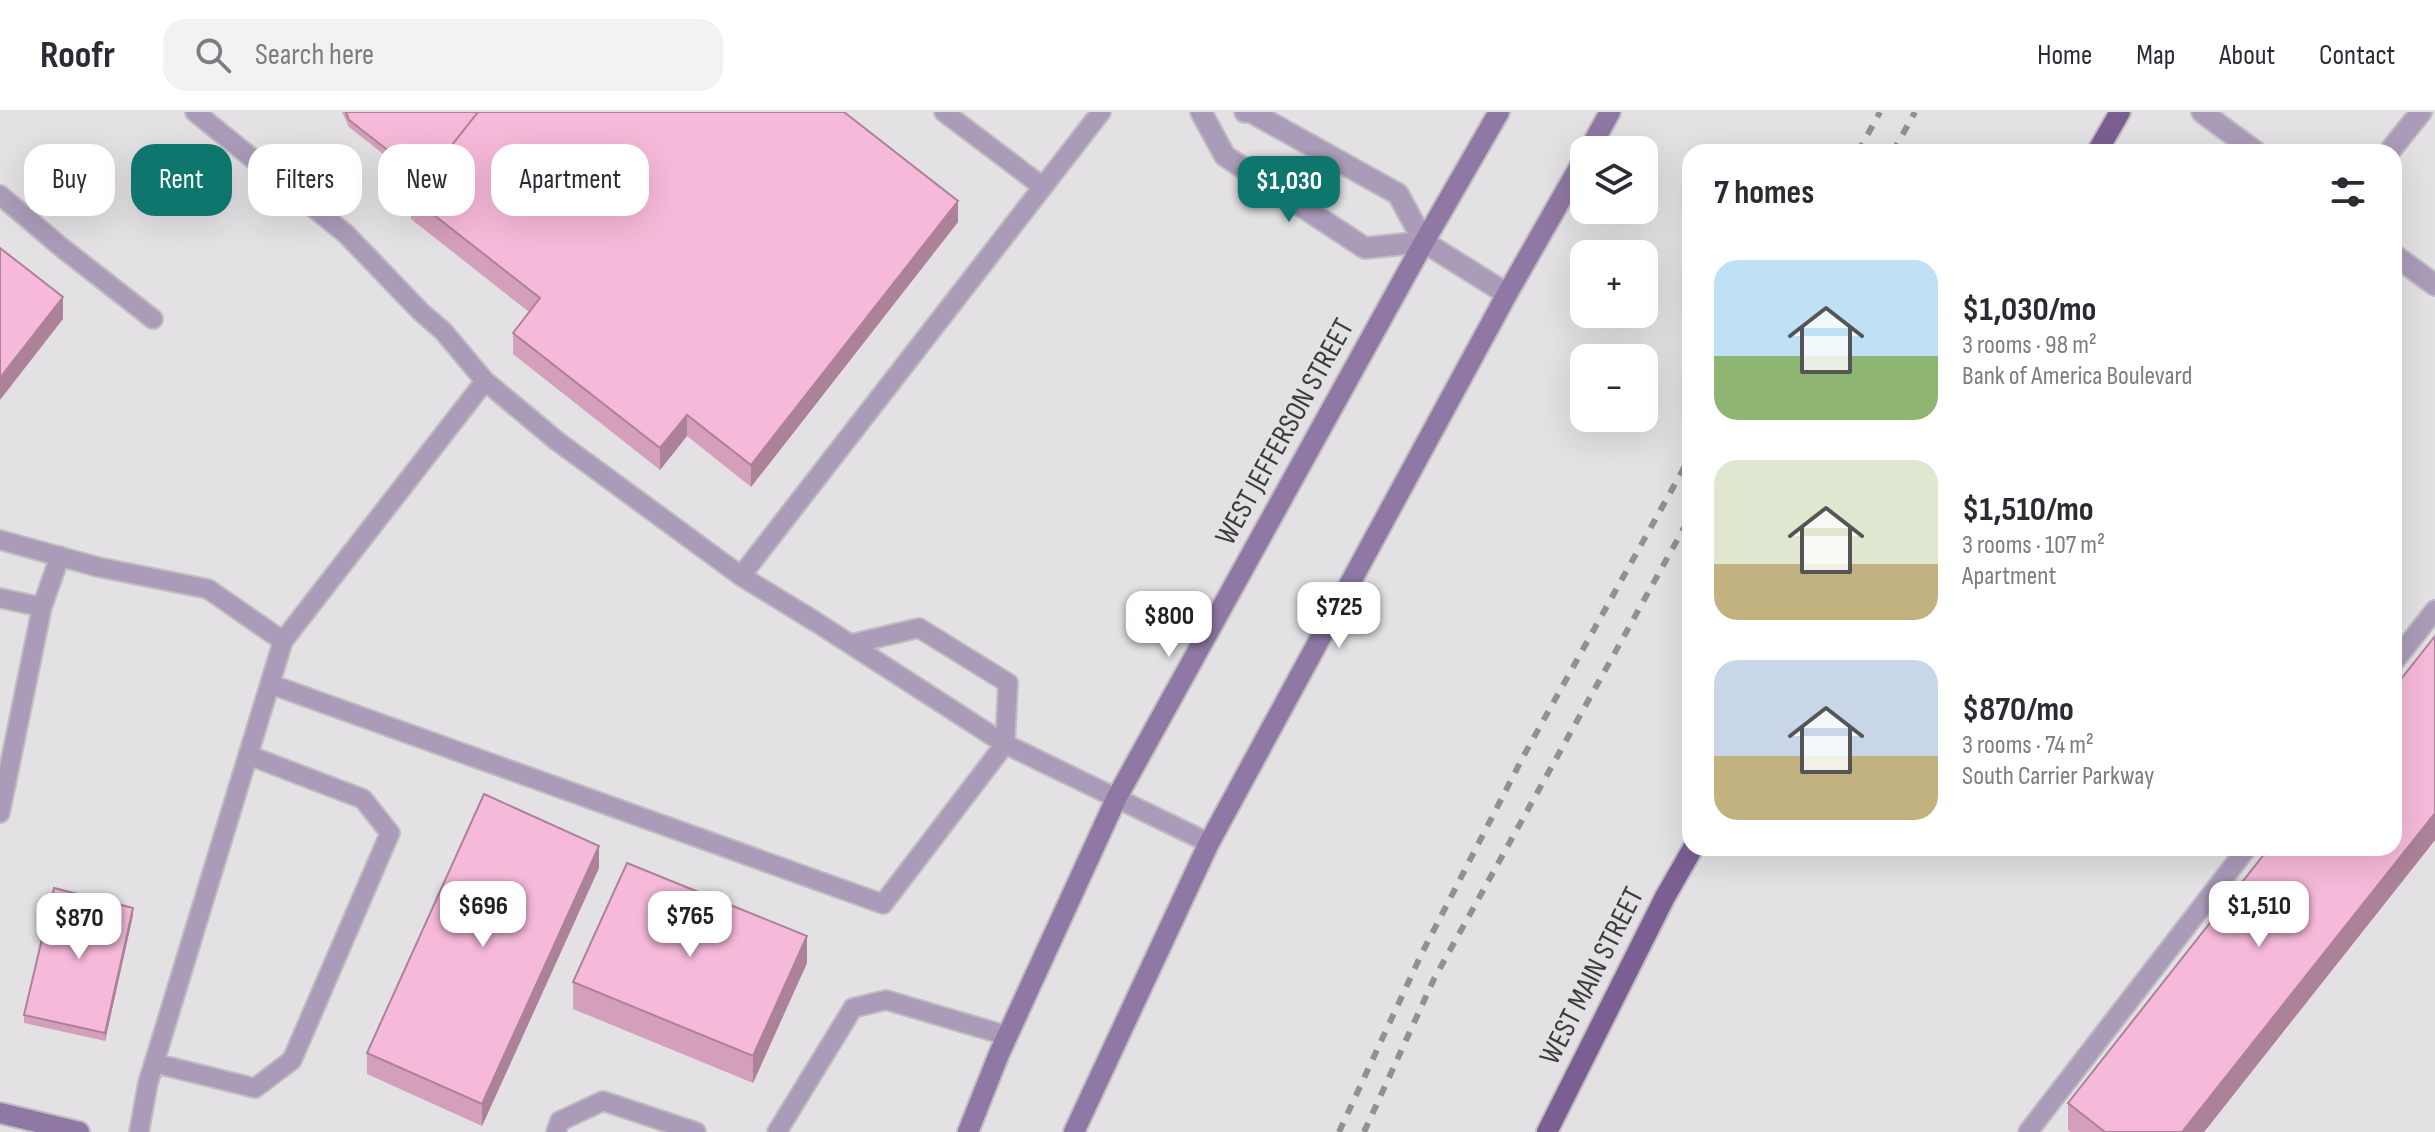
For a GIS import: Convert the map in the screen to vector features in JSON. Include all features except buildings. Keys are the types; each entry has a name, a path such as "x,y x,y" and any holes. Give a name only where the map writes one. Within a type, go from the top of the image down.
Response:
{"main road":[{"name":"WEST JEFFERSON STREET","path":"968,1132 1008,1036 1117,797 1499,112"},
{"path":"1597,136 1610,112"},
{"path":"2102,144 2120,112"},
{"path":"1074,1132 1209,843 1570,184"},
{"name":"WEST MAIN STREET","path":"1547,1132 1688,856"},
{"path":"0,1113 79,1132"}],"street":[{"path":"1201,112 1225,156 1365,248 1424,242"},
{"path":"1245,112 1251,112 1398,194 1424,242 1507,294"},
{"path":"2202,112 2245,144"},
{"path":"2395,144 2421,112"},
{"path":"2402,261 2435,285"}],"lane":[{"path":"195,112 346,234 443,331 485,381 557,441 741,576 1005,744 1209,843"},
{"path":"944,112 1043,187"},
{"path":"741,576 1101,112"},
{"path":"0,195 153,319"},
{"path":"139,1132 154,1063 283,641 485,381"},
{"path":"0,540 98,567 208,589 283,641"},
{"path":"0,813 42,607 60,556"},
{"path":"0,598 42,607"},
{"path":"2402,652 2435,610"},
{"path":"270,684 883,904 1005,744 1008,683 919,628 851,644"},
{"path":"154,1063 255,1088 292,1060 390,833 363,799 248,755"},
{"path":"2028,1132 2241,856"},
{"path":"777,1132 853,1008 886,1000 1008,1036"},
{"path":"556,1132 560,1121 603,1101 696,1132"}],"railway":[{"path":"1862,144 1880,112"},
{"path":"1897,144 1915,112"},
{"path":"1339,1132 1421,955 1523,757 1682,471"},
{"path":"1364,1132 1434,979 1682,531"}]}
